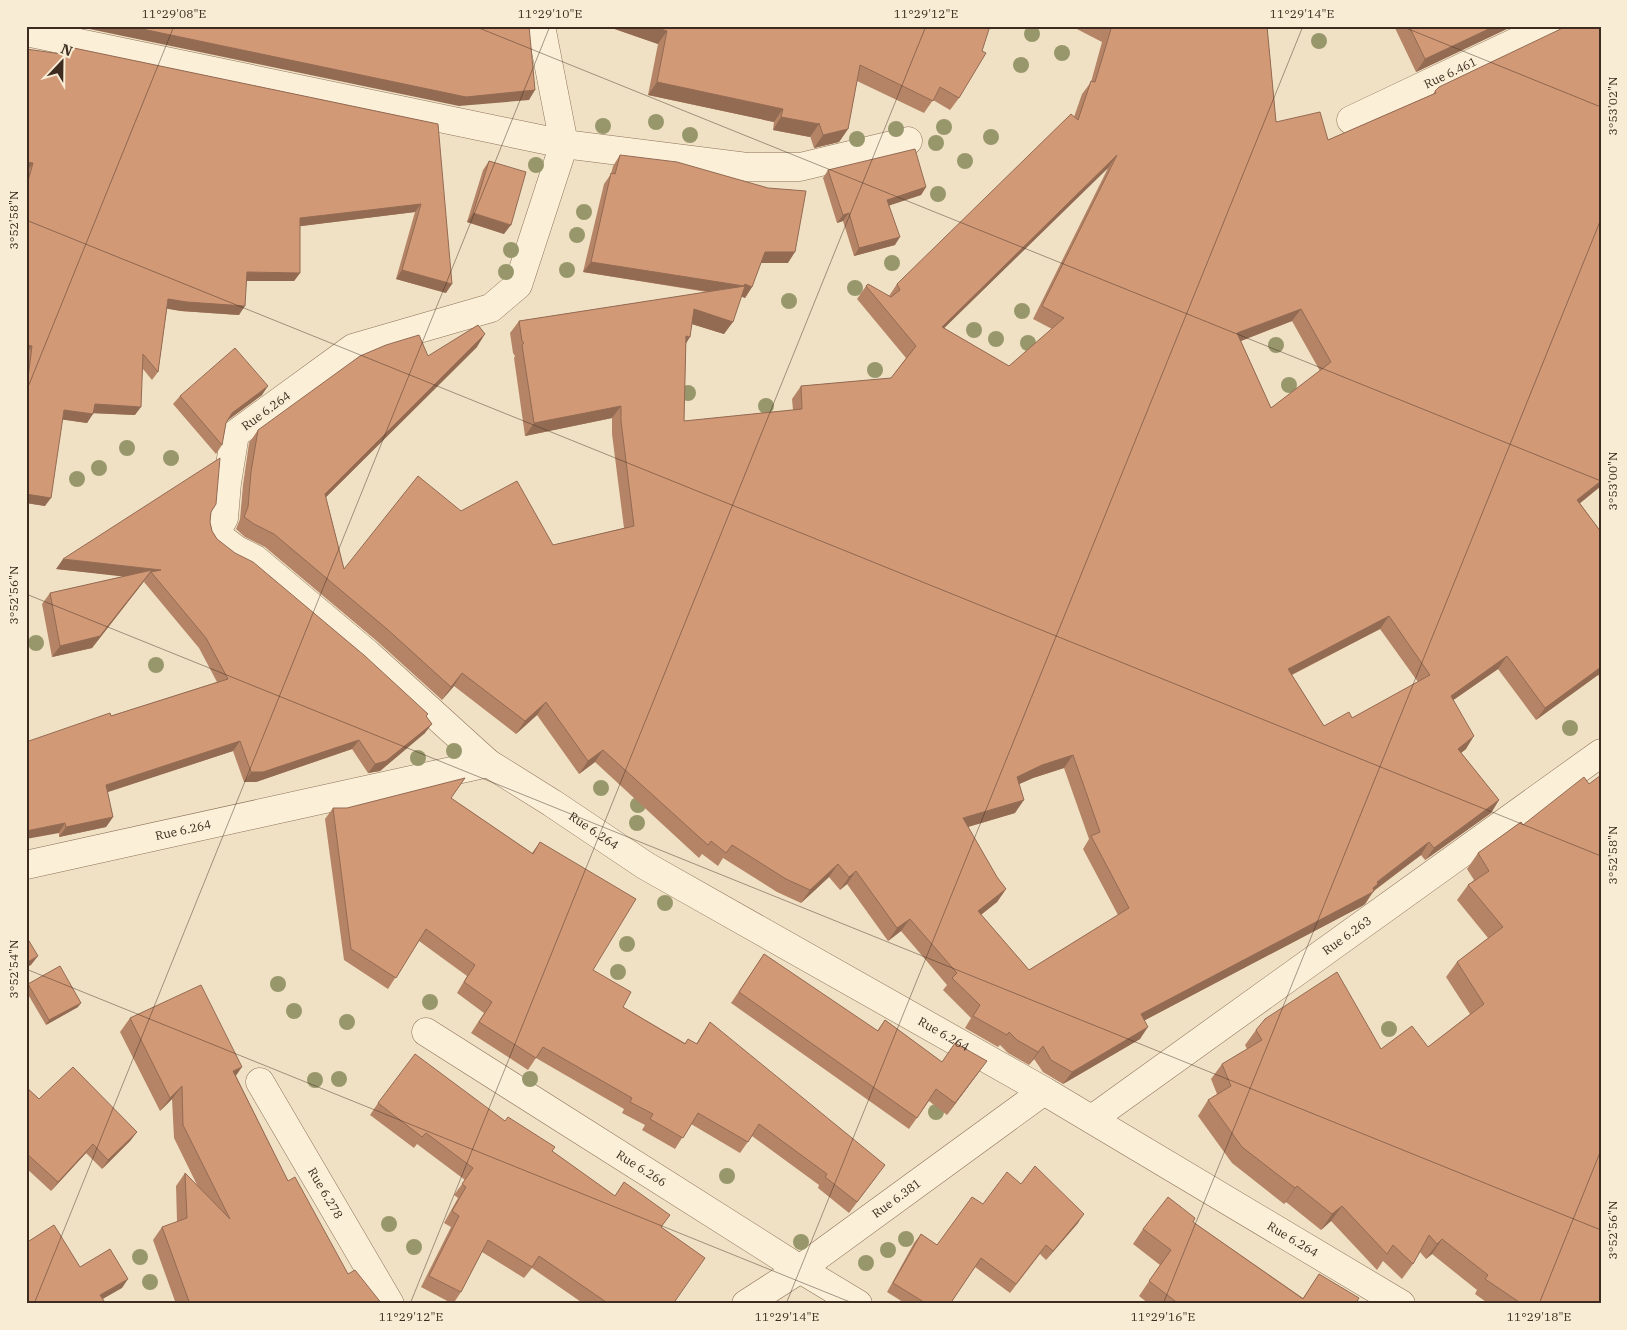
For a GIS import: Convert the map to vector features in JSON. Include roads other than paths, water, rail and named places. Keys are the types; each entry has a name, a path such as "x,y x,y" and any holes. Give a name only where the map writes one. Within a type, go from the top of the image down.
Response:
{"street":[{"path":"541,26 564,144"},
{"name":"Rue 6.461","path":"1351,120 1550,26"},
{"path":"26,32 564,144 747,167 800,167 908,140"},
{"name":"Rue 6.264","path":"564,144 518,285 491,308 353,348 235,434 227,483 224,518 218,529 220,537 237,550 255,559 360,647 488,763 646,866 1044,1091 1401,1304"},
{"name":"Rue 6.263","path":"1092,1119 1601,753"},
{"name":"Rue 6.264","path":"26,866 488,763"},
{"name":"Rue 6.266","path":"426,1032 858,1304"},
{"name":"Rue 6.278","path":"260,1082 390,1304"},
{"name":"Rue 6.381","path":"746,1304 800,1269 1044,1091"}]}
